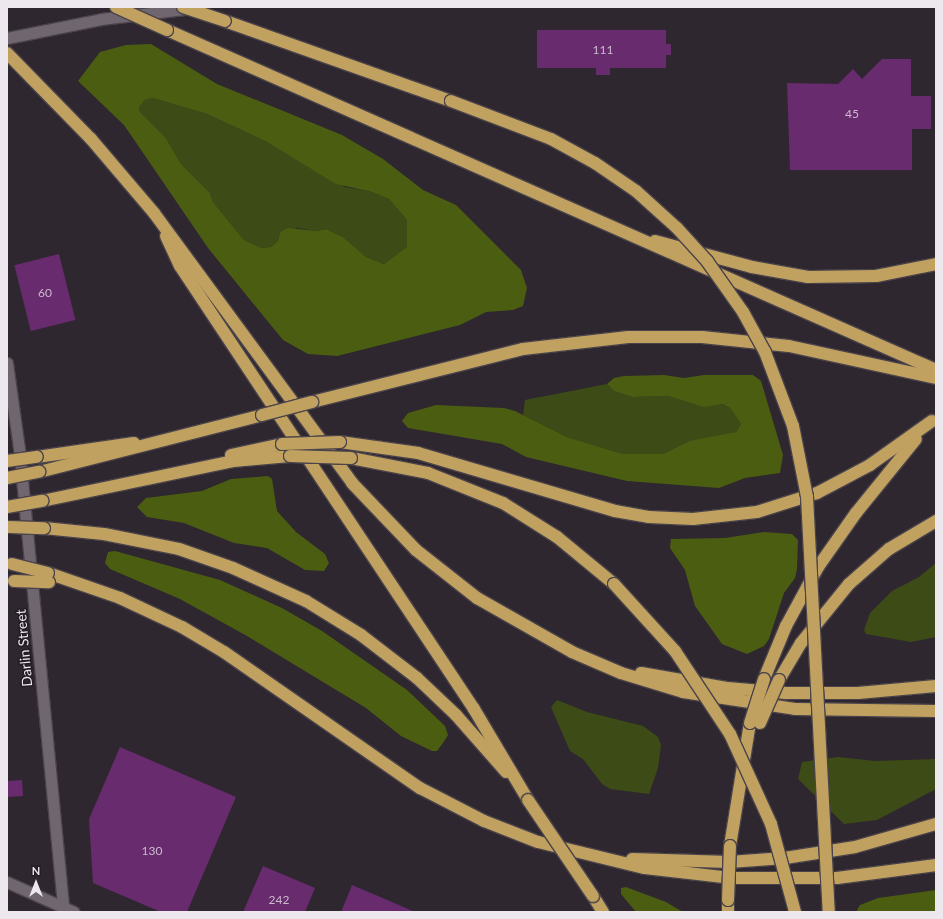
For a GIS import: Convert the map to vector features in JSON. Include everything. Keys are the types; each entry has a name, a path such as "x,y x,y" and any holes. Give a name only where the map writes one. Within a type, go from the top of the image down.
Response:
{"highway":[{"path":"116,7 624,234 936,370"},
{"path":"183,7 451,101 551,139 595,163 636,191 707,261 743,312 765,352 793,426 807,497 829,912"},
{"path":"8,54 86,134 162,224 326,449 400,534 446,575 500,614 560,647 608,668 683,692 753,705 824,710 936,711"},
{"path":"162,224 180,266 474,709 528,800 603,912"},
{"path":"624,234 752,267 808,277 876,276 936,264"},
{"path":"7,478 39,472 182,437 312,402 523,349 628,337 702,337 789,346 936,378"},
{"path":"139,481 215,459 282,444 340,442 418,453 615,511 649,517 693,519 757,512 817,493 870,466 934,418"},
{"path":"728,906 730,846 742,765 755,723 764,679 792,614 821,563 863,504 934,418"},
{"path":"7,461 182,437"},
{"path":"7,507 238,460 290,456 351,458 424,472 498,501 557,537 614,584 675,651 730,734 772,829 795,912"},
{"path":"755,723 805,636 849,584 896,545 936,521"},
{"path":"8,527 44,528 104,534 179,550 232,568 311,604 366,638 421,681 484,745 528,800"},
{"path":"10,564 49,578"},
{"path":"10,581 49,578 70,580 140,606 198,636 432,795 511,832 593,857 675,872 766,880 859,877 936,866"},
{"path":"608,668 780,693 858,693 936,686"},
{"path":"593,857 695,862 770,860 855,847 936,824"}],"main road":[{"path":"7,38 101,19 198,7"},
{"name":"Darlin Street","path":"7,363 19,448 63,907"},
{"path":"7,882 74,912"}],"green space":[{"path":"151,44 217,84 342,135 383,159 423,190 456,205 521,270 527,288 523,306 513,310 486,312 460,325 337,356 308,354 283,340 208,248 124,125 78,81 100,52 126,45","holes":["153,98 207,114 267,142 336,184 372,192 389,199 407,220 407,247 384,264 366,257 343,237 326,229 317,231 288,228 280,232 278,241 271,247 262,248 244,240 213,202 210,193 181,164 166,138 140,112 139,107 145,100"]},
{"path":"153,98 207,114 267,142 345,187 372,192 389,199 407,220 408,247 384,264 366,257 343,237 326,229 317,231 297,228 280,232 278,241 271,247 262,248 244,240 213,202 210,193 181,164 166,138 140,112 139,107 145,100"},
{"path":"664,375 684,378 704,375 753,375 761,381 783,455 780,473 745,478 719,488 627,481 526,457 502,444 408,428 402,421 408,413 436,405 504,408 515,411 567,437 623,454 663,454 689,441 736,432 741,424 730,408 722,404 704,407 668,396 632,397 614,391 607,384 614,378 624,376"},
{"path":"607,384 614,391 632,397 668,396 695,404 721,404 730,408 741,424 736,432 727,435 689,441 663,454 623,454 567,437 523,415 525,400"},
{"path":"268,476 272,479 277,511 296,532 325,554 329,563 324,571 305,570 267,548 234,543 184,523 147,517 137,507 146,498 202,491 231,479"},
{"path":"764,532 792,534 798,540 797,569 795,578 784,593 769,639 764,646 747,654 722,644 695,606 685,570 670,548 671,539 725,538"},
{"path":"115,551 220,580 282,608 322,631 407,690 445,726 448,735 437,751 432,751 401,736 366,708 247,636 180,599 110,569 105,563 108,552"},
{"path":"936,563 936,637 911,642 866,634 864,630 870,613 892,591 919,577"},
{"path":"557,700 587,712 643,726 658,737 661,745 658,768 649,794 610,789 602,784 583,759 570,751 551,707"},
{"path":"838,757 875,761 936,759 936,789 877,820 844,824 798,779 802,762"},
{"path":"626,887 666,902 683,912 636,912 621,894 621,888"},
{"path":"936,890 936,912 856,912 860,905 878,898"}],"building":[{"path":"537,30 666,30 666,44 671,44 671,55 666,55 666,68 610,68 610,75 596,75 596,68 537,68"},
{"path":"882,59 911,59 911,96 931,96 931,129 912,129 912,170 790,170 787,83 838,84 853,69 862,79"},
{"path":"59,254 75,320 31,331 14,265"},
{"path":"120,747 236,797 187,912 161,912 93,883 89,819"},
{"path":"22,780 23,796 8,797 7,781"},
{"path":"263,866 315,888 305,912 243,912"},
{"path":"352,885 385,899 415,912 341,912"}]}
